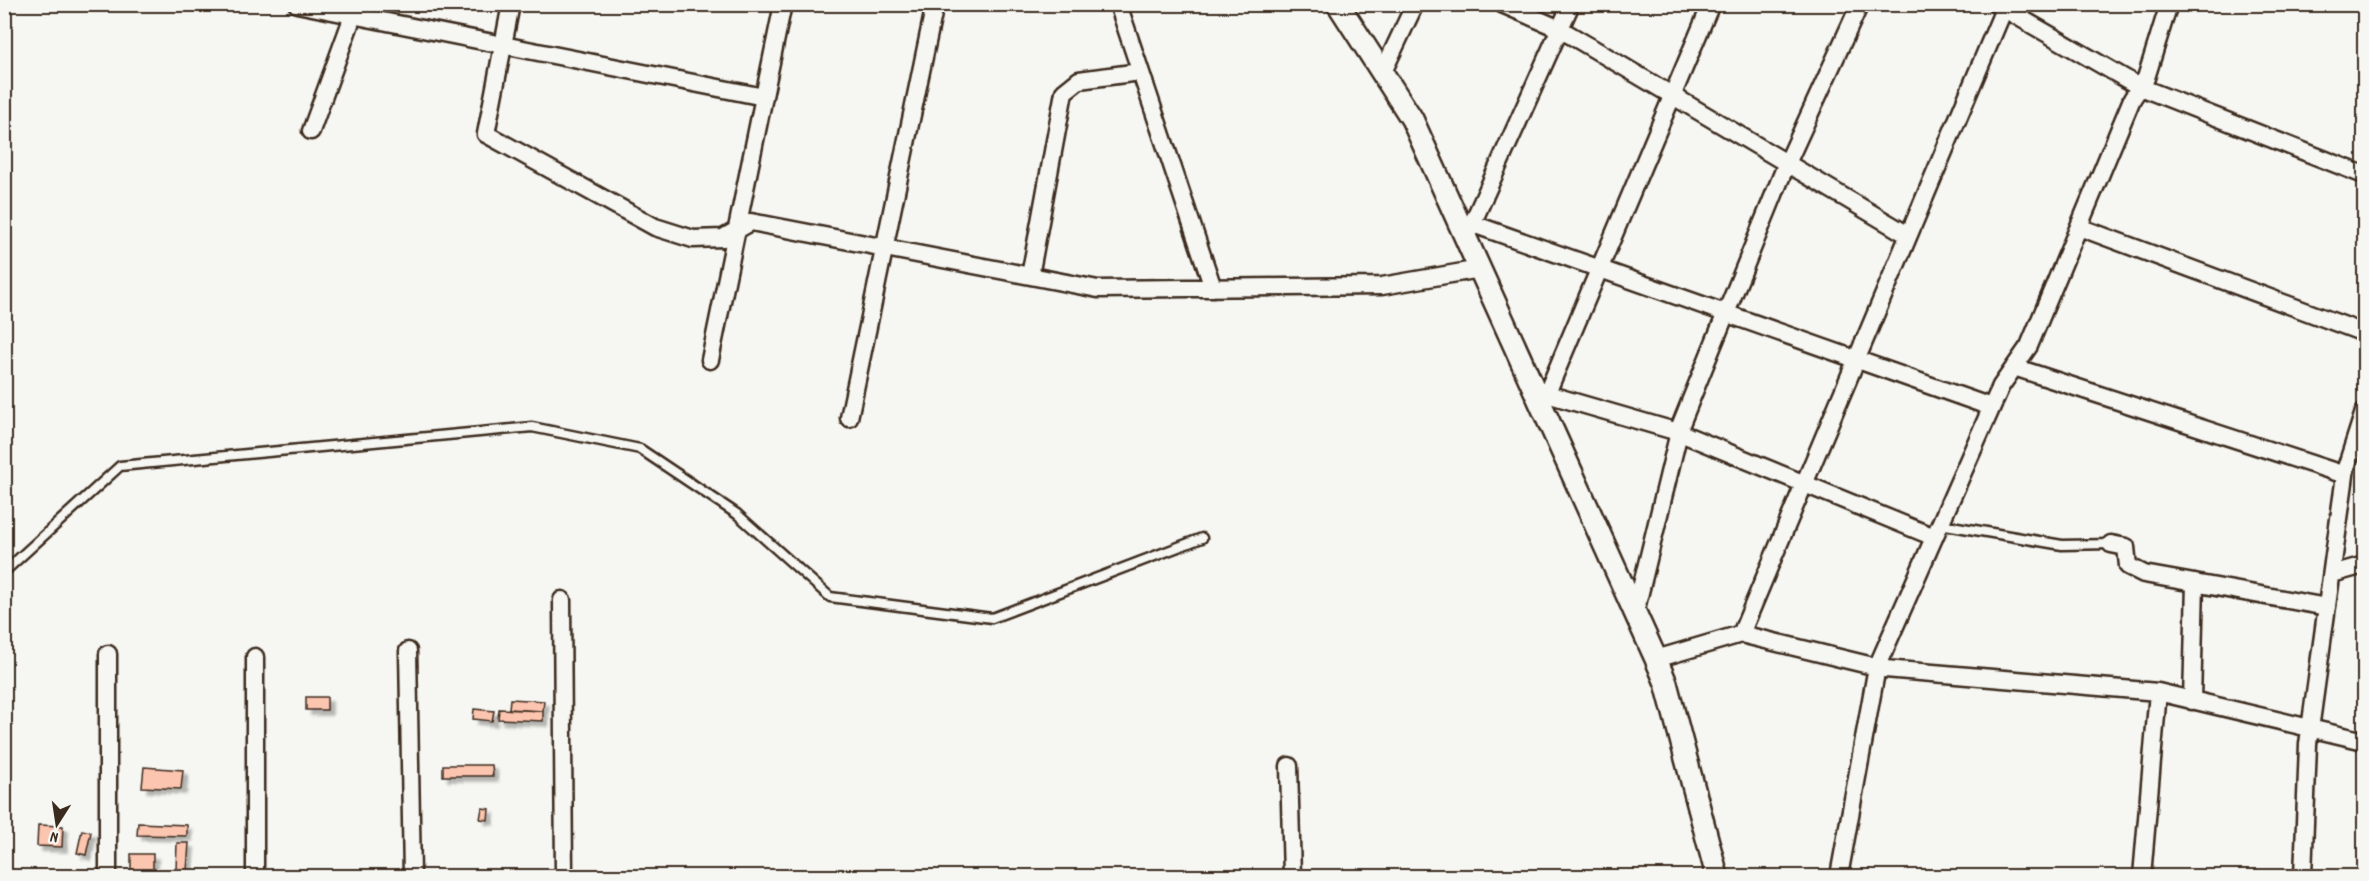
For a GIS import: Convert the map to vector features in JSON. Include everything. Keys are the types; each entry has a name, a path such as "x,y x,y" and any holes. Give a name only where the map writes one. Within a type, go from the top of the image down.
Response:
{"street":[{"path":"297,4 352,10 503,45 764,97"},
{"path":"511,4 486,134 655,226 693,239 723,238 751,222 1098,289 1382,286 1480,269"},
{"path":"710,360 783,4"},
{"path":"849,418 935,4"},
{"path":"1338,4 1412,119 1469,231 1480,269 1545,399 1666,683 1717,876"},
{"path":"1382,74 1415,4"},
{"path":"1502,4 1560,29 1908,235"},
{"path":"1469,231 1571,4"},
{"path":"1545,399 1711,4"},
{"path":"1635,613 1678,432 1787,163 1860,4"},
{"path":"1839,876 1877,667 1991,407 2001,386 2029,346 2132,99 2146,78 2169,4"},
{"path":"1121,6 1140,72 1213,288"},
{"path":"1741,634 2002,6 2140,87 2364,175"},
{"path":"311,131 352,10"},
{"path":"1030,276 1064,92 1079,80 1140,72"},
{"path":"2079,227 2364,333"},
{"path":"1469,231 1600,269 1991,407"},
{"path":"2014,367 2345,475"},
{"path":"1545,399 1678,432 1804,483 1937,530"},
{"path":"2303,876 2311,730 2327,607 2345,475 2364,412"},
{"path":"2111,544 2126,547 2128,566 2144,574 2327,607"},
{"path":"2332,574 2364,565"},
{"path":"2192,701 2195,583"},
{"path":"562,600 564,876"},
{"path":"1656,659 1741,634 1877,667 2158,693 2364,741"},
{"path":"408,651 412,876"},
{"path":"108,654 108,876"},
{"path":"255,657 255,876"},
{"path":"2142,876 2158,693"},
{"path":"1289,766 1292,876"}],"lane":[{"path":"4,572 120,466 532,427 640,448 737,514 830,597 992,618 1202,538"},
{"path":"1937,530 2062,545 2111,544"}],"building":[{"path":"306,697 327,697 327,710 306,710"},
{"path":"510,699 544,701 543,711 509,709"},
{"path":"474,709 494,711 492,721 473,719"},
{"path":"499,709 543,711 543,721 498,719"},
{"path":"443,765 492,765 493,776 443,776"},
{"path":"144,767 183,770 181,789 142,787"},
{"path":"482,808 489,809 488,820 480,819"},
{"path":"138,823 187,825 187,836 137,835"},
{"path":"38,825 63,826 62,847 37,846"},
{"path":"82,830 91,832 86,855 77,853"},
{"path":"177,843 189,843 187,871 176,870"},
{"path":"131,854 153,854 153,876 131,876"}]}
